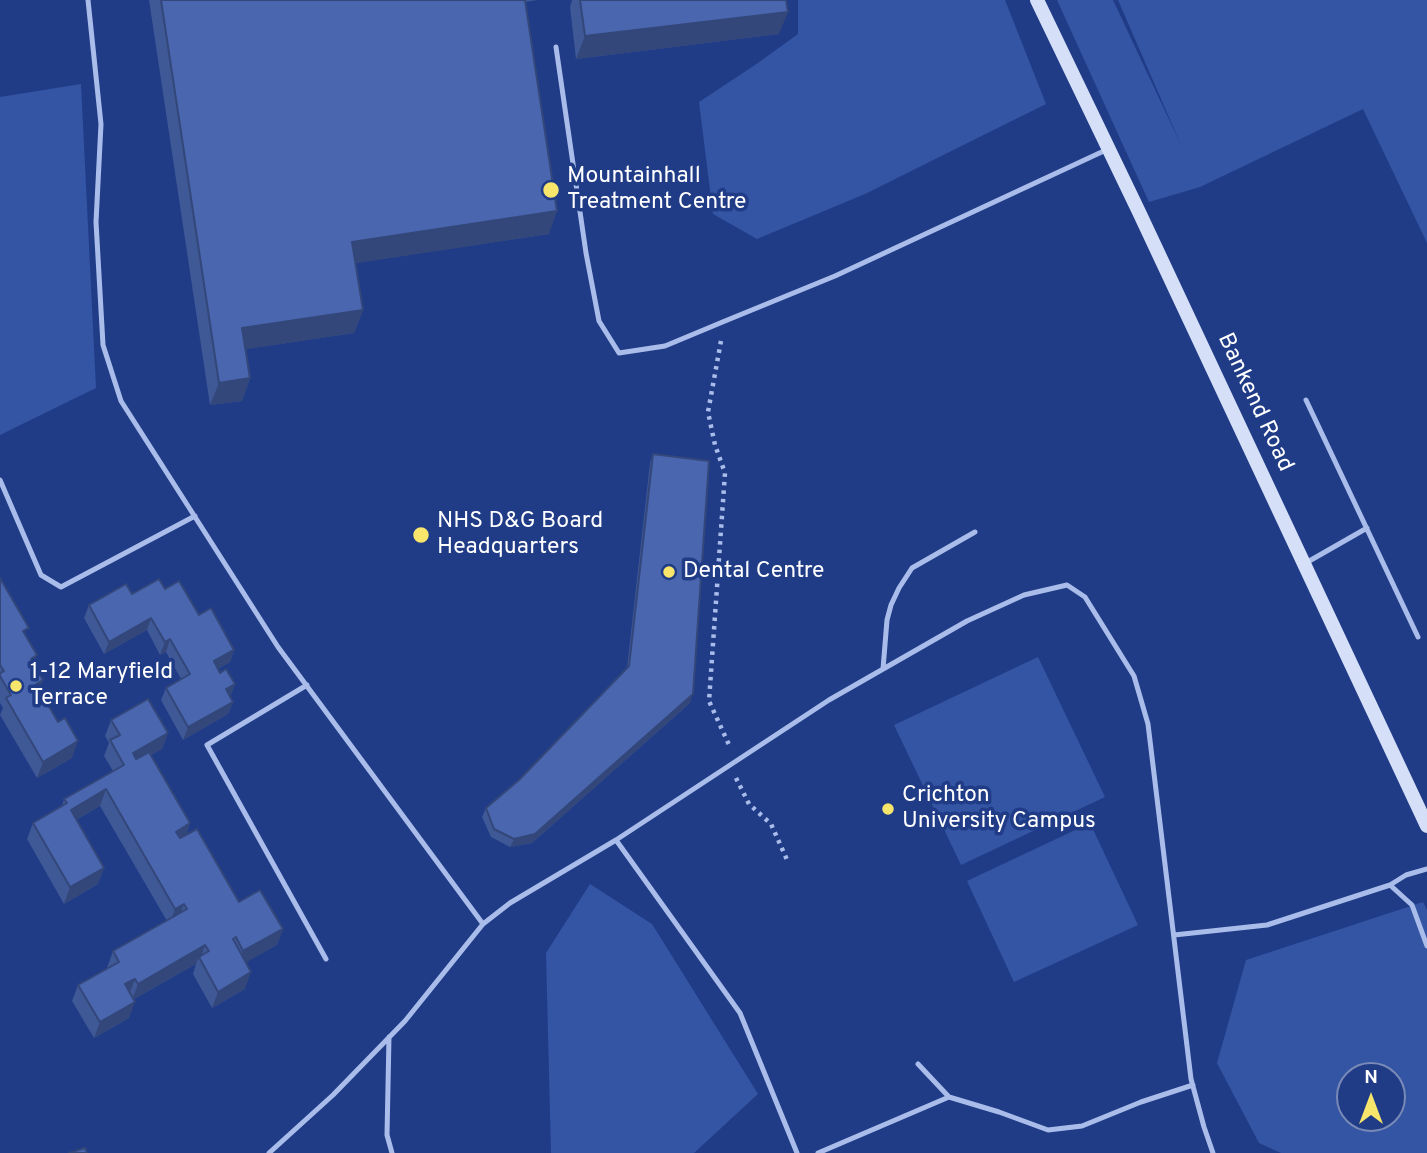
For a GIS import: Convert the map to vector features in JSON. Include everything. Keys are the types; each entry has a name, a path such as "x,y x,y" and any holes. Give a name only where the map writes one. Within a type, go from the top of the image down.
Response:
{"street":[{"name":"Bankend Road","path":"1037,0 1427,826"}],"lane":[{"path":"88,0 102,124 96,222 103,345 121,401 278,647 483,924"},
{"path":"556,47 598,321 619,353 665,346 835,276 1108,148"},
{"path":"1306,400 1418,637"},
{"path":"0,480 41,575 61,586 195,516"},
{"path":"1304,564 1367,528"},
{"path":"883,670 887,620 891,605 912,568 975,532"},
{"path":"270,1153 333,1095 405,1021 483,924 510,903 616,840 829,701 967,621 1024,595 1067,585 1085,597 1134,676 1148,724 1193,1085 1213,1153"},
{"path":"307,685 207,745 326,959"},
{"path":"616,840 740,1013 797,1153"},
{"path":"1174,935 1267,926 1390,886 1406,875 1427,869"},
{"path":"1390,886 1412,905 1427,946"},
{"path":"389,1037 387,1135 392,1153"},
{"path":"918,1064 949,1097 1048,1130 1082,1126 1193,1085"},
{"path":"818,1153 949,1097"}],"path":[{"path":"725,321 708,412 715,445 725,473 709,701 736,761"},
{"path":"730,765 749,804 771,824 788,862"}],"shaded area":[{"path":"798,0 1005,0 1046,104 865,194 757,239 713,214 699,102 798,34"},
{"path":"1057,0 1113,0 1181,145 1118,0 1427,0 1427,243 1363,109 1200,187 1149,202"},
{"path":"81,84 96,388 0,435 0,97"},
{"path":"1038,657 1105,797 961,865 894,725"},
{"path":"1090,823 1138,925 1014,982 967,881"},
{"path":"590,884 652,924 758,1094 694,1153 551,1153 546,953"},
{"path":"1423,902 1427,910 1427,1153 1281,1153 1259,1143 1217,1063 1246,960"}],"building":[{"name":"Mountainhall Treatment Centre","path":"161,0 525,0 557,211 352,242 363,310 242,328 250,378 219,383"},
{"path":"580,0 786,0 788,12 585,36"},
{"name":"Dental Centre","path":"653,454 709,461 693,694 535,834 514,839 494,829 486,808 519,780 629,666"},
{"name":"1-12 Maryfield Terrace","path":"0,578 29,628 23,631 37,655 31,659 43,680 36,684 58,722 65,718 78,741 43,762 6,698 11,695 0,676 4,671 0,665"},
{"path":"159,579 165,589 179,581 199,615 211,608 234,650 214,661 220,673 226,669 235,684 226,689 233,702 188,727 166,688 190,674 170,639 165,642 151,618 109,642 89,605 126,584 132,594"},
{"path":"148,699 168,733 133,753 136,759 149,752 190,823 176,832 180,838 197,829 239,902 260,890 283,929 243,951 236,937 233,939 251,972 218,992 199,957 209,951 205,945 138,984 135,979 125,984 135,1002 100,1022 78,985 119,962 113,951 187,909 184,904 175,909 106,789 71,810 104,868 70,887 33,823 67,803 64,799 124,765 110,740 120,735 111,720"},
{"path":"85,1148 87,1153 69,1153"}],"place":[{"name":"Mountainhall Treatment Centre","path":"551,190"},
{"name":"NHS D&G Board Headquarters","path":"421,535"},
{"name":"Dental Centre","path":"669,572"},
{"name":"1-12 Maryfield Terrace","path":"16,686"},
{"name":"Crichton University Campus","path":"888,809"}]}
